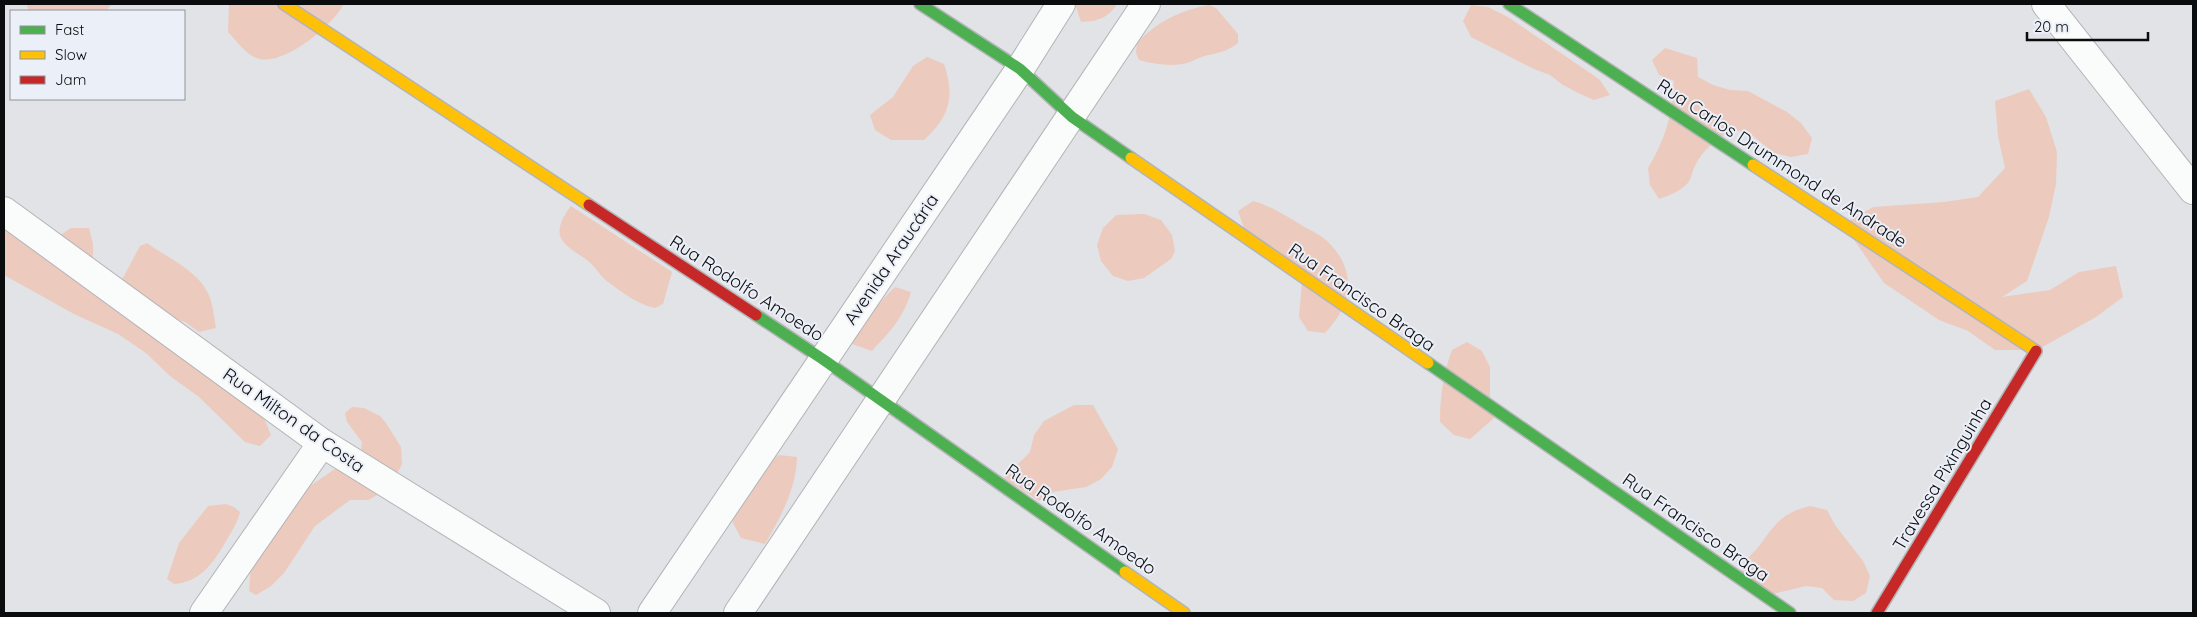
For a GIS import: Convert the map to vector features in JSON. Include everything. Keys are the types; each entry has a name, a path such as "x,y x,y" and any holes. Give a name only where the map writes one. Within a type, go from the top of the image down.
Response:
{"street":[{"name":"Rua Rodolfo Amoedo","path":"284,4 824,360 1184,613"},
{"name":"Rua Francisco Braga","path":"920,4 1020,69 1072,117 1790,613"},
{"name":"Avenida Araucária","path":"652,613 1020,69 1061,4"},
{"path":"738,613 1146,4"},
{"name":"Rua Carlos Drummond de Andrade","path":"1509,4 2037,352"},
{"path":"2046,4 2193,190"},
{"name":"Rua Milton da Costa","path":"4,211 322,443 596,613"},
{"name":"Travessa Pixinguinha","path":"1877,613 2037,352"},
{"path":"204,613 322,443"}],"shaded area":[{"path":"26,4 111,5 107,10 29,10"},
{"path":"229,4 344,4 329,23 305,43 279,57 267,59 257,58 249,54 228,32"},
{"path":"1075,4 1117,4 1110,13 1102,18 1081,22"},
{"path":"1209,5 1216,8 1238,34 1238,43 1224,51 1181,64 1163,65 1139,60 1136,53 1137,43 1152,29 1179,14"},
{"path":"1471,5 1488,7 1508,17 1599,79 1610,95 1594,100 1563,85 1550,75 1534,69 1471,37 1463,21"},
{"path":"1665,48 1697,58 1698,77 1713,85 1730,90 1748,91 1787,112 1801,123 1812,138 1808,154 1791,157 1774,153 1748,132 1731,130 1706,150 1698,160 1690,180 1684,187 1659,199 1650,185 1648,168 1659,147 1670,116 1674,81 1659,75 1652,60"},
{"path":"927,57 944,64 949,86 948,105 945,114 940,123 924,140 891,140 875,130 870,115 893,97 913,66"},
{"path":"2029,89 2046,117 2057,152 2056,184 2049,217 2027,281 2002,297 2050,290 2079,272 2116,266 2123,297 2096,317 2037,350 1995,350 1968,331 1939,320 1884,283 1843,224 1873,207 1944,202 1978,197 2005,168 1998,136 1995,101"},
{"path":"1253,201 1278,211 1320,236 1330,244 1345,266 1348,289 1345,301 1341,312 1325,333 1308,331 1299,317 1302,281 1244,228 1238,211"},
{"path":"4,205 56,238 71,228 89,228 93,244 93,260 114,290 140,246 147,243 196,277 208,293 216,328 199,332 185,322 168,317 253,403 264,418 271,435 260,446 245,442 199,397 170,376 146,353 118,334 74,314 4,275"},
{"path":"571,206 672,272 663,304 655,308 630,298 602,277 590,262 566,244 561,238 560,229 562,221"},
{"path":"1144,214 1161,220 1172,235 1175,251 1171,259 1144,278 1128,281 1113,276 1101,261 1097,245 1103,228 1116,215"},
{"path":"895,287 911,292 904,310 895,324 872,351 852,344 871,314"},
{"path":"1467,342 1482,351 1490,367 1490,400 1494,418 1470,439 1454,435 1440,422 1446,368 1452,350"},
{"path":"1074,405 1093,405 1118,449 1112,467 1101,479 1086,487 1053,492 1039,501 1004,478 1030,452 1034,435 1044,421"},
{"path":"352,407 364,408 380,416 401,447 402,464 395,478 383,492 368,500 350,500 315,526 284,573 271,586 256,595 249,591 251,563 300,493 361,451 362,442 347,422 345,413"},
{"path":"779,455 797,457 794,481 782,513 765,544 741,538 733,523 730,507 764,465"},
{"path":"226,504 240,512 232,531 206,570 192,579 183,582 174,584 167,579 179,543 208,506"},
{"path":"1810,506 1827,510 1835,525 1863,561 1870,576 1866,593 1853,601 1834,600 1822,588 1806,586 1773,594 1741,571 1746,560 1780,520 1792,512"}],"traffic: fast":[{"path":"920,4 1020,69 1072,117 1131,158"},
{"path":"1509,4 1753,165"},
{"path":"756,315 824,360 1125,572"},
{"path":"1428,363 1790,613"}],"traffic: slow":[{"path":"284,4 589,205"},
{"path":"1131,158 1428,363"},
{"path":"1753,165 2036,351"},
{"path":"1125,572 1184,613"}],"traffic: jam":[{"path":"589,205 756,315"},
{"path":"1877,613 2036,351"}]}
